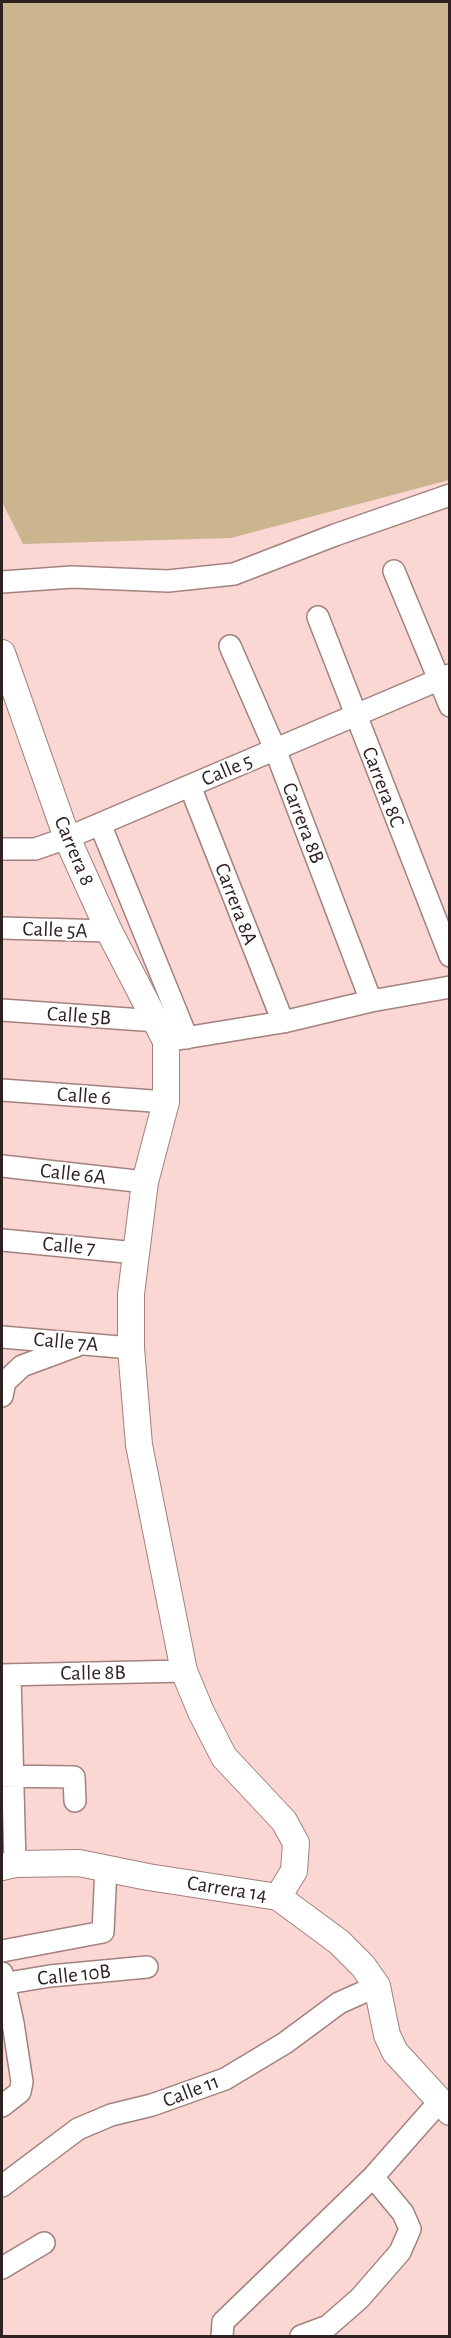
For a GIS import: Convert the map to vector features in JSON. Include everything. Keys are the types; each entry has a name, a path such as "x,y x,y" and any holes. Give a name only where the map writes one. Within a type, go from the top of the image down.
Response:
{"street":[{"path":"2,582 72,577 168,582 234,574 335,535 450,495"},
{"path":"394,571 444,677 450,706"},
{"name":"Carrera 8C","path":"318,617 450,956"},
{"name":"Carrera 8B","path":"230,646 275,749 370,1001"},
{"name":"Carrera 8","path":"2,653 67,838 109,931 170,1033"},
{"name":"Calle 5","path":"2,849 35,849 67,838 444,677"},
{"name":"Carrera 8A","path":"190,786 283,1022"},
{"path":"100,824 170,1033 166,1102 145,1182 131,1294 131,1348 139,1446 184,1671 201,1712 224,1757 284,1821 296,1843 294,1871 278,1897"},
{"name":"Calle 5A","path":"2,928 109,931"},
{"name":"Calle 5B","path":"2,1010 170,1033 283,1022 370,1001 450,987"},
{"name":"Calle 6","path":"2,1090 166,1102"},
{"name":"Calle 6A","path":"2,1166 145,1182"},
{"name":"Calle 7","path":"2,1240 136,1253"},
{"name":"Calle 7A","path":"2,1337 131,1348"},
{"path":"2,1396 5,1382 22,1366 82,1343"},
{"name":"Calle 8B","path":"6,1675 184,1671"},
{"path":"6,1675 8,1865"},
{"path":"7,1776 74,1777 75,1802"},
{"name":"Carrera 14","path":"8,1865 79,1863 148,1877 278,1897 339,1942 363,1966 377,1986 387,2035 395,2052 445,2107"},
{"path":"2,1951 103,1932 106,1867"},
{"name":"Calle 10B","path":"2,1980 147,1967"},
{"path":"2,1980 22,2082 20,2092 2,2106"},
{"name":"Calle 11","path":"2,2186 78,2129 111,2115 152,2105 225,2079 285,2043 339,2003 377,1986"},
{"path":"222,2337 223,2322 445,2107"},
{"path":"301,2337 328,2326 360,2298 400,2252 410,2229 403,2213 373,2177"},
{"path":"2,2268 44,2243"}],"shaded area":[{"path":"2,2 449,2 449,480 231,538 23,544 2,502"}]}
